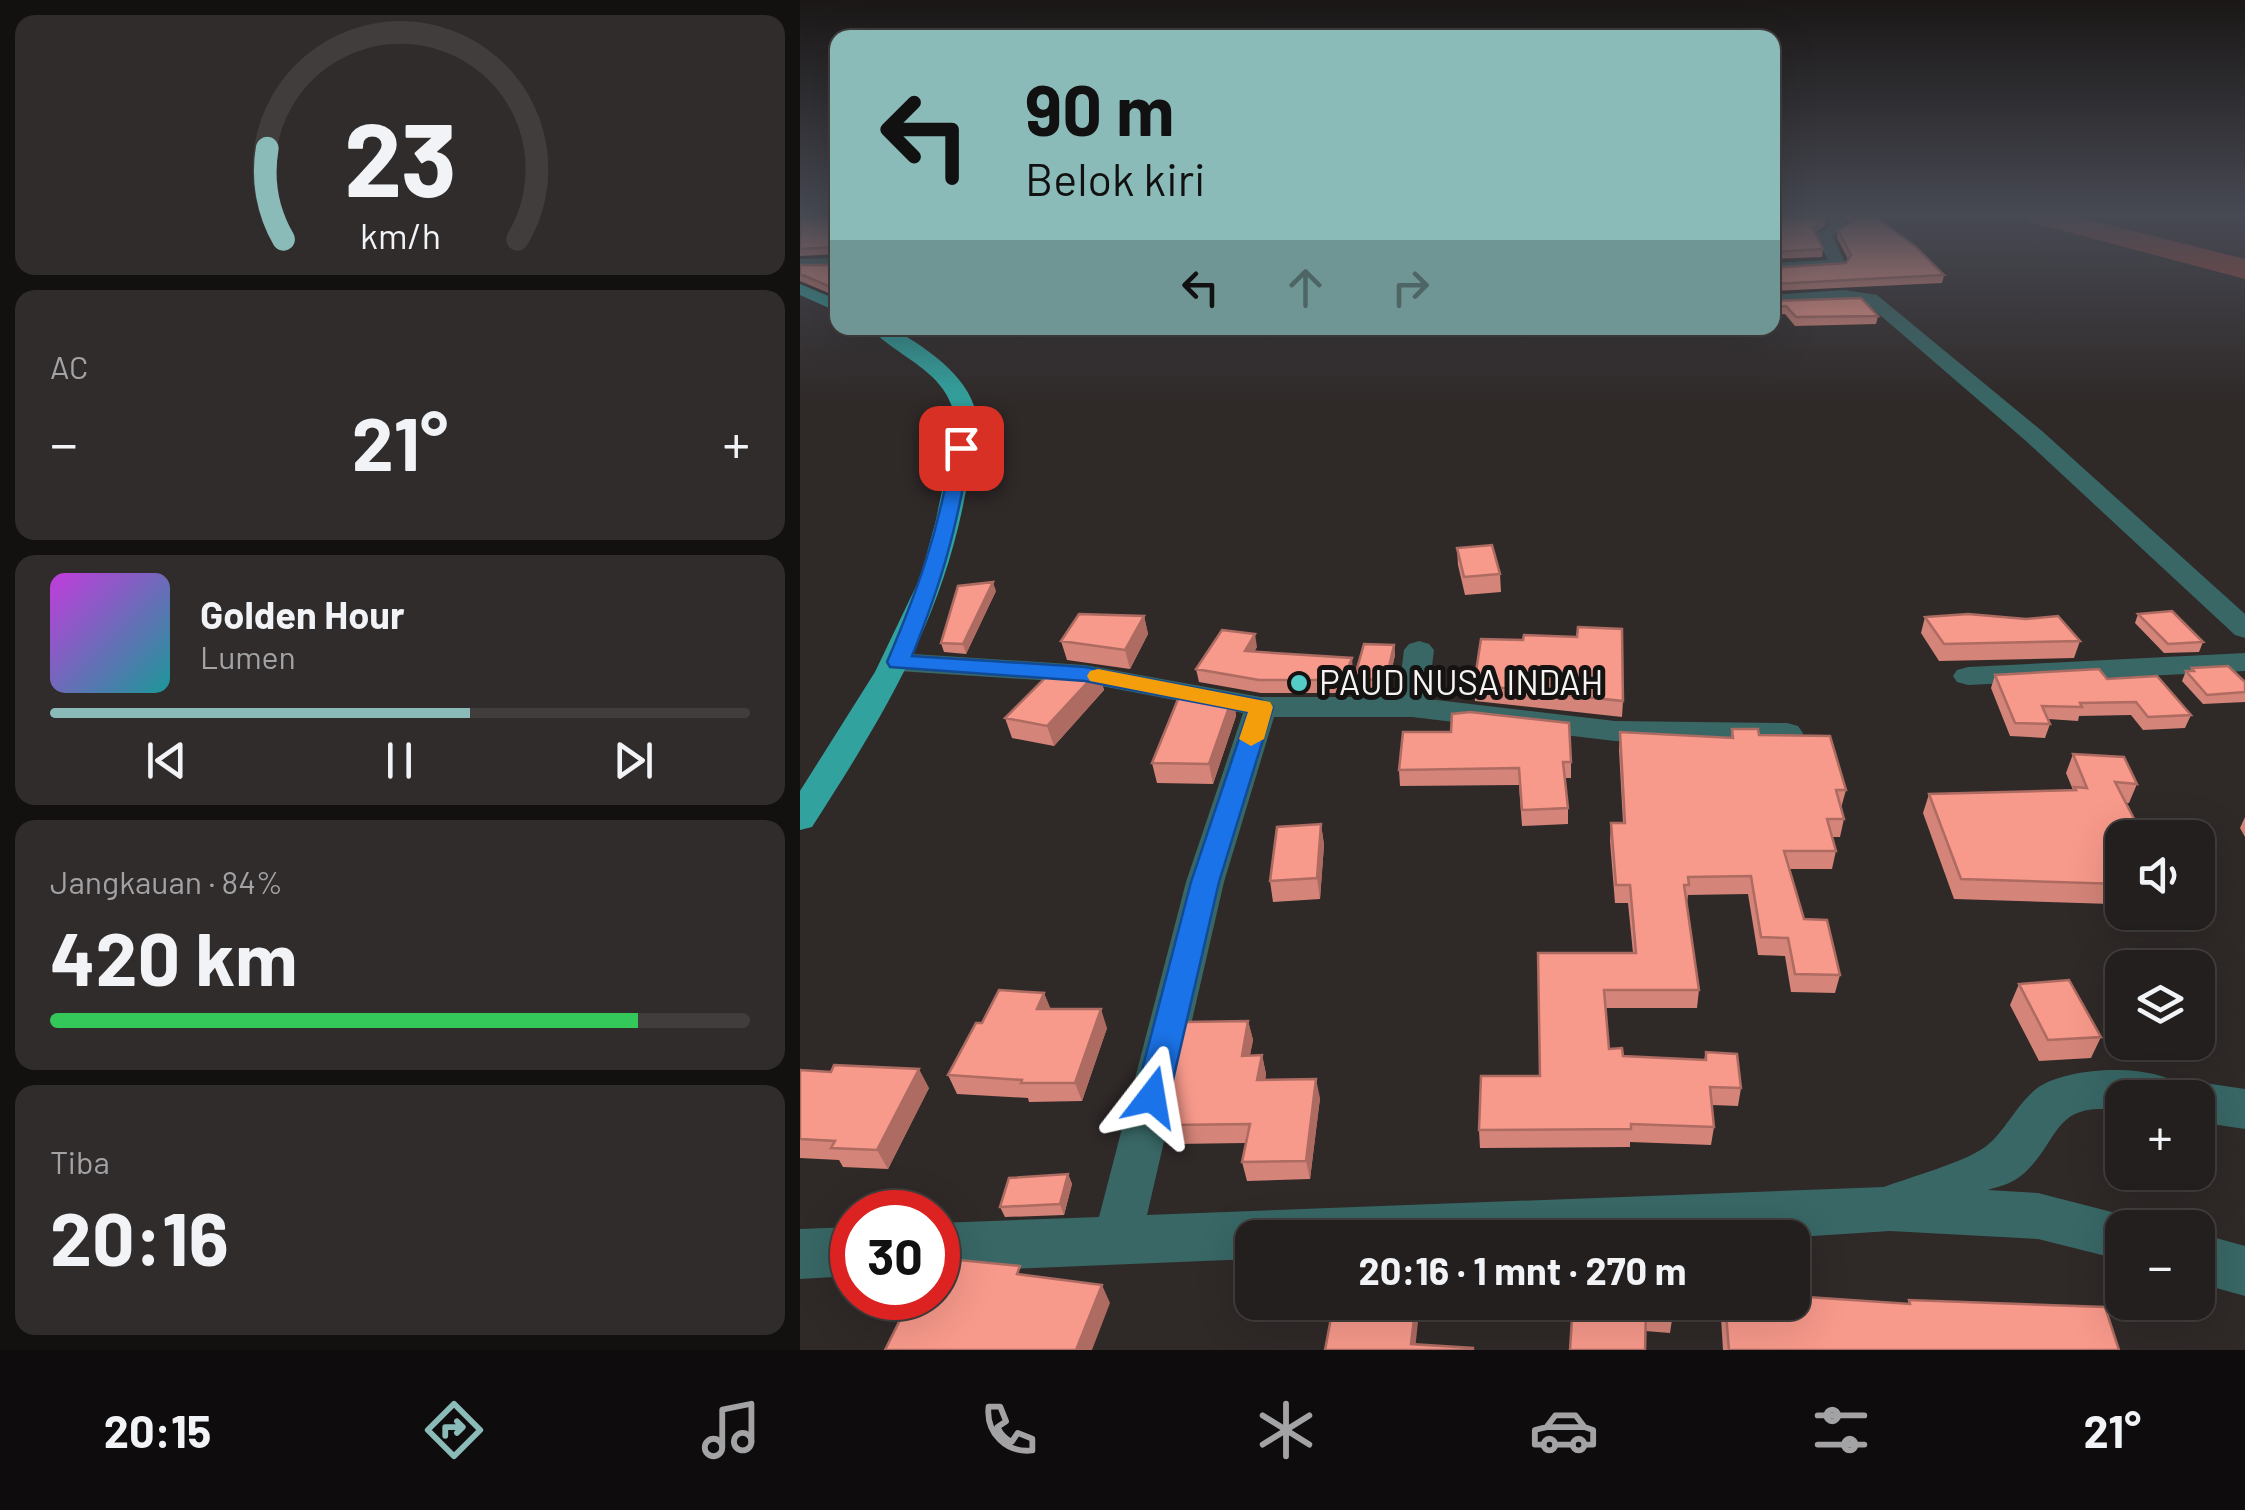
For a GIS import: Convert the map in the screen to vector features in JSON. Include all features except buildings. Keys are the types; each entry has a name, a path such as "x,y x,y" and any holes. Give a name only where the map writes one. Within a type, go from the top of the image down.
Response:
{"main road":[{"path":"800,289 830,302"},
{"path":"800,818 898,662 934,576 948,526 966,406 949,380 888,335"}],"street":[{"path":"1780,299 1844,295 1871,299 1909,327 2034,436 2245,628"},
{"path":"1412,707 1419,650"},
{"path":"898,662 1085,674 1261,707 1412,707 1615,731 1787,733"},
{"path":"1968,676 2245,662"},
{"path":"1117,1240 1205,882 1261,707"},
{"path":"1884,1210 2001,1163 2053,1102 2076,1092 2105,1089"},
{"path":"2215,1105 2245,1109"},
{"path":"960,1247 1884,1210 2050,1217 2105,1232"},
{"path":"800,1254 830,1253"},
{"path":"2215,1263 2245,1272"}],"slow traffic":[{"path":"1098,676 1261,707 1251,739"}],"place":[{"name":"PAUD NUSA INDAH","path":"1299,683"}],"route":[{"path":"961,448 948,526 934,576 898,662 1085,674 1261,707 1205,882 1152,1097"}]}
